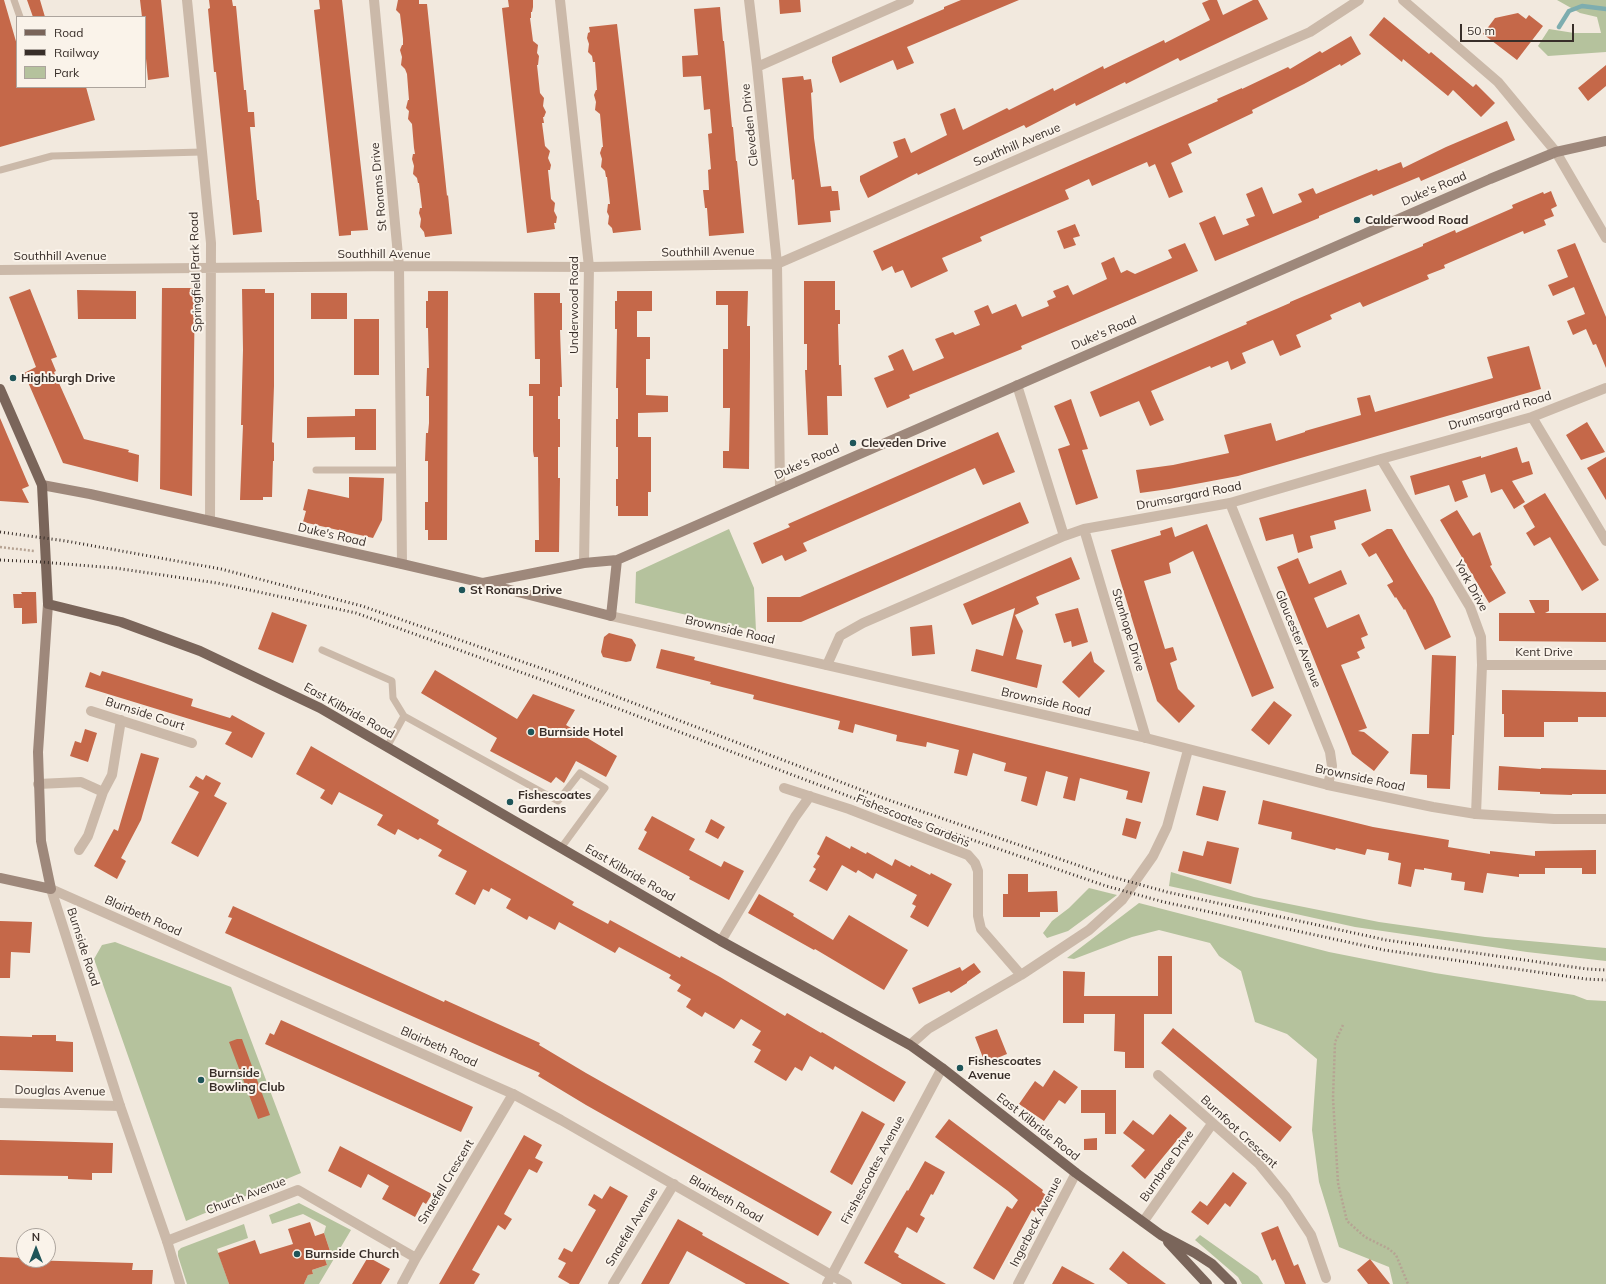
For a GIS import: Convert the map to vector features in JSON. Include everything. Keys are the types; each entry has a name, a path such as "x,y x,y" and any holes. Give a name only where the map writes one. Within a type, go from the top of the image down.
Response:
{"main road":[{"name":"Duke's Road","path":"42,485 210,521 483,583 584,563 617,560 1483,182 1556,152 1606,141"},
{"path":"0,389 42,485 48,604"},
{"path":"611,616 617,560"},
{"name":"Brownside Road","path":"483,583 611,616"},
{"name":"East Kilbride Road","path":"48,604 121,622 200,651 320,708 721,941 910,1045 942,1068 1076,1173 1161,1235 1207,1284"},
{"name":"Burnside Road","path":"48,604 38,752 38,784 41,841 50,889"},
{"name":"Blairbeth Road","path":"0,878 50,889"},
{"name":"East Kilbride Road","path":"1161,1235 1212,1264 1232,1284"}],"street":[{"name":"Springfield Park Road","path":"187,0 210,242 210,521"},
{"name":"St Ronans Drive","path":"374,0 399,266 402,564"},
{"name":"Underwood Road","path":"560,0 589,267 584,563"},
{"name":"Cleveden Drive","path":"749,0 777,264 780,488"},
{"path":"757,67 909,0"},
{"name":"Southhill Avenue","path":"0,270 399,266 589,267 777,264 1310,32 1359,0"},
{"path":"1403,0 1498,82 1556,152 1606,238"},
{"path":"1017,385 1064,536"},
{"name":"Drumsargard Road","path":"827,665 840,636 863,622 1064,536 1084,529 1230,503 1532,417 1606,388"},
{"path":"1532,417 1606,541"},
{"name":"York Drive","path":"1381,459 1470,607 1481,637 1482,665 1476,814"},
{"name":"Gloucester Avenue","path":"1230,503 1330,752 1332,766 1328,785"},
{"name":"Stanhope Drive","path":"1084,529 1146,738"},
{"name":"Brownside Road","path":"611,616 1146,738 1328,785 1433,807 1476,814 1554,819 1606,819"},
{"name":"Kent Drive","path":"1482,665 1606,665"},
{"name":"Burnside Court","path":"90,711 192,743"},
{"path":"79,850 88,836 103,792 112,775 121,720"},
{"path":"910,1045 928,1029 1021,975 1089,930 1122,900 1153,856 1168,827 1188,750"},
{"path":"38,784 80,782 103,792"},
{"name":"Fishescoates Gardens","path":"784,788 849,809 968,855 975,862 978,871 978,916 981,930 1021,975"},
{"path":"721,941 795,817 810,796"},
{"name":"Blairbeth Road","path":"50,889 513,1094 674,1184 829,1280 847,1284"},
{"name":"Burnside Road","path":"50,889 120,1106 167,1241 180,1284"},
{"name":"Firshescoates Avenue","path":"829,1280 942,1068"},
{"name":"Burnfoot Crescent","path":"1158,1075 1258,1164 1286,1197 1311,1235 1326,1278"},
{"name":"Snaefell Crescent","path":"402,1284 513,1094"},
{"name":"Douglas Avenue","path":"0,1103 120,1106"},
{"name":"Burnbrae Drive","path":"1144,1222 1212,1124"},
{"name":"Ingerbeck Avenue","path":"1018,1284 1076,1173"},
{"name":"Snaefell Avenue","path":"613,1284 674,1184"},
{"name":"Church Avenue","path":"167,1241 298,1190 416,1258"}],"lane":[{"path":"14,0 20,16"},
{"path":"0,170 52,156 202,152"},
{"path":"316,470 401,470"},
{"path":"322,650 392,681 393,698 404,716 558,801 580,773 605,788 561,848"},
{"path":"386,747 404,716"}],"path":[{"path":"0,547 45,552"},
{"path":"1343,1025 1336,1042 1333,1098 1338,1183 1347,1221 1365,1237 1389,1249 1396,1255 1408,1284"}],"green space":[{"path":"1557,0 1606,0 1606,52 1548,56 1538,46 1549,29 1574,33 1601,33 1597,17 1580,13"},
{"path":"729,529 754,588 756,631 635,603 636,572"},
{"path":"1171,872 1254,897 1379,922 1485,937 1606,948 1606,961 1527,952 1355,927 1169,886"},
{"path":"1089,888 1117,895 1068,931 1047,938 1043,933 1052,921 1069,908"},
{"path":"1139,903 1329,952 1435,973 1574,995 1587,1000 1606,1001 1606,1284 1393,1284 1389,1267 1339,1247 1319,1182 1312,1130 1317,1059 1287,1034 1255,1022 1241,971 1219,956 1210,943 1159,930 1132,937 1074,959 1067,958"},
{"name":"Burnside Bowling Club","path":"115,942 231,987 301,1173 186,1221 94,959 102,945"},
{"path":"299,1203 351,1230 319,1284 304,1284 308,1275 313,1274 312,1270 327,1265 325,1259 332,1257 324,1233 326,1226 303,1214 272,1224 269,1215"},
{"path":"244,1224 248,1238 217,1249 229,1284 187,1284 178,1256 178,1251 181,1248"},
{"path":"1200,1235 1258,1276 1263,1284 1242,1284 1238,1277 1195,1240"}],"building":[{"path":"0,0 4,0 16,42 16,88 86,88 95,120 0,147"},
{"path":"27,0 40,0 45,16 33,16"},
{"path":"140,0 161,0 169,77 148,80 146,59 146,16 142,16"},
{"path":"209,0 232,0 233,6 236,6 244,90 246,90 248,112 254,112 255,127 250,127 257,200 259,200 262,232 233,235 216,72 214,72 208,9 210,8"},
{"path":"319,0 342,0 368,230 351,231 351,235 339,236 314,10 320,9"},
{"path":"398,0 419,0 419,4 427,4 452,234 425,237 424,232 420,227 421,219 419,213 420,208 422,208 419,183 413,174 414,166 412,159 413,154 415,154 412,124 408,119 409,111 406,108 409,100 407,74 401,65 402,57 400,50 403,45 403,39 400,14 396,10"},
{"path":"508,0 533,0 530,18 533,41 538,45 537,53 539,56 537,65 540,93 544,98 543,106 546,112 543,117 544,123 542,123 545,146 550,151 548,158 551,165 550,170 548,170 551,199 555,203 554,211 557,217 556,223 554,223 555,229 527,233 502,8 509,7"},
{"path":"779,0 800,0 801,12 780,14"},
{"path":"961,0 1019,0 907,47 914,63 897,70 893,60 840,83 832,62 832,57 944,9 944,7"},
{"path":"1209,0 1217,0 1223,15 1253,0 1258,0 1268,19 1180,61 1178,58 1126,84 1125,82 1076,106 1075,103 1026,128 1024,125 918,175 917,173 868,198 860,181 860,176 898,157 893,142 905,138 911,153 947,135 940,114 955,108 963,130 1007,108 1009,110 1053,88 1054,91 1103,66 1104,69 1164,40 1165,43 1210,20 1202,3"},
{"path":"720,7 744,233 709,236 707,208 705,208 703,190 709,190 708,170 711,169 708,134 712,133 710,109 704,110 701,76 683,77 682,56 698,55 694,9"},
{"path":"1518,13 1526,19 1529,15 1543,26 1517,60 1483,34 1495,18"},
{"path":"1384,17 1429,54 1431,52 1473,87 1476,84 1495,103 1481,117 1453,90 1448,96 1403,59 1402,62 1369,35"},
{"path":"617,24 641,230 613,233 612,228 608,224 609,216 607,212 608,204 610,204 607,177 605,171 601,167 602,159 600,153 603,147 600,114 595,110 596,102 594,95 597,90 595,62 593,62 592,56 588,52 589,44 587,38 588,33 590,32 589,27"},
{"path":"1351,36 1361,54 1341,66 1340,64 1252,110 1253,113 1188,144 1192,153 1171,163 1183,192 1169,198 1155,164 1149,167 1147,162 1092,186 1089,179 1065,190 1069,199 980,237 982,241 942,258 948,271 911,288 903,270 895,273 892,266 882,271 873,251 1218,101 1217,99 1288,67 1290,69 1320,51 1322,53"},
{"path":"1606,65 1606,86 1588,101 1578,88"},
{"path":"803,76 804,80 811,79 813,92 811,93 814,138 821,187 831,186 832,191 838,191 840,210 830,211 831,222 798,225 782,78"},
{"path":"1507,121 1515,140 1421,181 1419,177 1373,196 1372,194 1319,216 1319,218 1215,261 1199,223 1215,216 1223,235 1249,225 1246,219 1255,216 1246,194 1262,187 1273,214 1302,202 1298,194 1313,188 1316,194 1377,169 1378,171 1401,162 1403,168 1446,147"},
{"path":"1551,191 1557,206 1551,209 1554,216 1544,220 1546,225 1524,234 1523,231 1444,265 1445,268 1427,275 1429,279 1363,307 1360,302 1330,315 1332,319 1296,335 1301,347 1280,356 1273,340 1242,353 1246,363 1231,370 1228,361 1211,368 1210,366 1151,391 1164,420 1150,426 1139,401 1100,417 1090,392 1247,324 1246,322 1290,302 1423,246 1423,244 1455,230 1456,233 1513,208 1512,205 1543,192 1544,194"},
{"path":"1075,224 1080,236 1073,238 1076,245 1064,249 1057,231"},
{"path":"1185,243 1198,271 1021,346 1022,349 909,395 910,398 887,408 874,378 894,370 888,356 903,349 913,371 944,358 935,339 953,332 955,335 980,325 974,311 988,305 992,314 1016,304 1022,317 1049,306 1047,301 1056,297 1053,291 1068,285 1073,295 1107,279 1101,263 1114,257 1121,273 1127,270 1135,274 1172,258 1168,250"},
{"path":"1575,243 1606,317 1606,368 1596,344 1593,345 1586,329 1573,335 1567,321 1585,314 1574,287 1553,296 1548,285 1568,277 1557,250"},
{"path":"804,281 835,281 835,310 840,310 840,324 838,324 839,365 841,365 842,396 827,396 828,435 808,435 805,370 807,370 807,344 804,344"},
{"path":"162,288 195,288 192,496 160,489"},
{"path":"30,289 57,357 51,359 56,371 54,372 84,439 129,450 128,452 139,455 138,482 63,463 24,373 36,367 9,297"},
{"path":"242,289 265,289 265,293 274,293 274,386 272,442 274,443 274,461 272,497 263,497 263,500 240,500 243,425 241,425 243,350"},
{"path":"77,290 136,291 136,319 78,319"},
{"path":"428,291 448,291 447,540 428,540 428,530 425,530 425,502 428,502 428,461 425,461 426,433 428,433 429,423 429,396 426,396 427,368 429,368 428,328 426,328 426,301 428,301"},
{"path":"617,291 652,291 652,311 637,311 637,337 650,337 650,359 646,359 646,395 668,396 668,412 638,413 638,437 651,437 651,492 648,492 648,516 618,516 618,506 616,506 616,479 618,479 616,419 618,419 618,388 616,388 617,329 615,329 615,301 617,301"},
{"path":"716,291 748,291 747,326 750,326 749,469 723,468 723,451 729,451 730,408 723,408 723,349 728,349 728,305 716,305"},
{"path":"311,293 347,293 347,319 311,319"},
{"path":"534,293 560,293 560,303 562,303 562,330 560,330 562,387 560,387 560,396 558,396 558,419 560,419 560,447 558,447 558,478 560,478 559,552 535,552 535,540 539,540 538,457 534,457 533,451 533,396 529,396 529,384 540,384 540,359 535,359"},
{"path":"354,319 379,319 379,375 354,375"},
{"path":"1529,346 1541,389 1238,476 1140,493 1136,470 1173,465 1229,453 1224,435 1271,423 1276,441 1361,415 1357,398 1370,395 1375,412 1493,378 1487,357"},
{"path":"1071,399 1088,449 1082,450 1098,498 1076,505 1058,449 1070,445 1054,406"},
{"path":"355,409 376,409 376,450 355,450 355,437 307,438 307,417 355,416"},
{"path":"0,418 29,486 22,489 29,503 0,501"},
{"path":"1587,422 1605,452 1581,460 1566,435"},
{"path":"998,432 1015,472 983,485 975,468 803,543 807,551 785,561 782,555 762,564 753,543 790,527 788,524"},
{"path":"1517,447 1522,463 1529,461 1533,474 1512,481 1525,502 1514,509 1502,489 1491,493 1485,474 1462,481 1468,497 1455,502 1449,485 1415,495 1410,476"},
{"path":"1606,457 1606,500 1587,468"},
{"path":"349,477 384,478 382,520 373,538 303,522 306,511 303,510 308,489 349,498"},
{"path":"1366,489 1371,511 1334,521 1336,529 1310,536 1313,548 1298,553 1293,534 1266,541 1259,518"},
{"path":"1545,493 1599,580 1582,591 1550,537 1534,546 1526,533 1535,527 1523,506"},
{"path":"1020,502 1029,523 801,622 767,622 767,597 800,597"},
{"path":"1457,510 1473,536 1480,532 1492,565 1490,566 1506,593 1489,603 1440,520"},
{"path":"1207,524 1274,688 1252,697 1193,551 1169,563 1171,573 1144,581 1165,649 1173,647 1177,660 1170,663 1178,689 1195,706 1179,723 1157,701 1111,550 1161,535 1160,531 1172,527 1175,537"},
{"path":"1387,529 1392,529 1433,598 1451,637 1425,650 1405,609 1404,610 1387,585 1393,581 1376,553 1369,557 1361,544"},
{"path":"1071,557 1080,579 1036,597 1039,604 1015,615 1023,631 1016,659 1042,665 1037,688 971,671 976,649 1003,656 1015,608 972,625 963,604"},
{"path":"1298,558 1309,584 1341,570 1347,584 1314,598 1327,628 1359,614 1368,635 1361,638 1365,648 1357,652 1360,658 1341,665 1367,728 1358,731 1364,732 1389,752 1374,771 1352,754 1277,567"},
{"path":"21,592 36,592 37,623 22,624 22,608 14,608 13,594 22,594"},
{"path":"1529,600 1549,600 1549,611 1545,613 1606,613 1606,642 1499,641 1499,613 1535,613"},
{"path":"1078,608 1088,642 1072,647 1071,641 1064,643 1055,614"},
{"path":"272,612 307,625 293,663 258,649"},
{"path":"932,625 935,654 912,656 910,627"},
{"path":"609,633 632,639 636,645 631,661 626,662 603,657 601,652 604,637"},
{"path":"661,649 695,657 694,660 788,684 1150,772 1142,803 1126,799 1128,791 1080,778 1075,801 1063,798 1068,777 1046,771 1037,806 1021,801 1027,777 1004,771 1006,763 973,753 967,776 954,773 959,750 927,742 926,747 896,741 897,735 855,724 853,733 838,729 840,721 753,699 754,695 656,668"},
{"path":"1091,651 1094,662 1105,671 1079,698 1062,682"},
{"path":"1432,655 1456,656 1454,735 1452,735 1450,789 1427,788 1427,775 1410,774 1412,734 1429,734"},
{"name":"Burnside Hotel","path":"435,670 517,719 533,694 575,710 566,725 617,756 606,777 576,761 564,783 556,777 551,783 490,751 497,738 421,693"},
{"path":"102,671 193,699 191,706 230,718 232,715 265,733 252,758 225,744 232,732 85,687 90,672 100,676"},
{"path":"1502,690 1606,692 1606,717 1578,717 1578,722 1544,722 1544,737 1504,737"},
{"path":"1274,701 1292,715 1269,745 1251,730"},
{"path":"85,729 97,733 88,762 70,756 75,741 81,743"},
{"path":"311,746 439,820 437,824 574,902 572,905 608,924 610,920 680,958 681,956 720,977 785,1016 787,1013 821,1033 822,1032 906,1082 894,1102 835,1066 833,1070 810,1056 802,1071 795,1067 786,1081 754,1062 761,1050 752,1045 761,1031 741,1019 734,1029 705,1012 702,1017 686,1007 691,999 677,991 681,985 669,978 671,975 619,947 615,953 559,922 555,930 529,916 527,920 506,908 511,899 491,888 489,892 483,889 475,905 455,894 467,871 438,856 442,850 420,838 418,840 398,829 395,835 377,825 383,815 339,792 332,805 320,798 325,790 296,774"},
{"path":"141,753 159,758 141,820 121,858 126,861 117,879 94,866 114,829 118,831"},
{"path":"1499,766 1541,769 1606,770 1606,794 1540,794 1540,792 1498,790"},
{"path":"206,775 221,783 214,796 227,803 198,857 171,843 199,792 189,787 196,776 203,780"},
{"path":"1203,786 1226,791 1218,821 1196,815"},
{"path":"1263,800 1373,827 1449,840 1448,847 1490,854 1490,851 1535,856 1535,851 1596,850 1596,874 1582,874 1582,868 1545,868 1545,874 1519,874 1519,877 1487,873 1483,893 1464,890 1465,882 1451,880 1452,873 1424,868 1424,870 1415,869 1411,887 1398,884 1401,863 1388,860 1389,853 1367,849 1365,855 1336,848 1335,850 1291,839 1292,832 1258,824"},
{"path":"652,816 695,839 689,850 721,867 724,861 744,871 729,900 689,879 690,877 638,849 647,832 644,830"},
{"path":"1126,818 1141,822 1136,839 1122,835"},
{"path":"711,819 725,827 718,839 705,832"},
{"path":"826,836 850,849 851,846 866,854 867,852 892,866 895,859 930,875 931,873 952,884 928,927 910,917 916,906 912,904 917,895 876,873 873,879 858,870 856,873 842,865 827,891 809,881 816,869 813,867 820,856 817,854"},
{"path":"1207,841 1239,848 1231,884 1178,871 1183,851 1203,856"},
{"path":"1008,874 1028,874 1028,892 1057,891 1058,912 1040,912 1040,917 1003,917 1003,894 1008,894"},
{"path":"759,894 794,914 793,916 833,940 849,915 908,950 884,990 815,949 814,950 748,913"},
{"path":"233,906 444,1002 445,1000 540,1043 539,1045 586,1073 832,1212 818,1236 586,1105 538,1076 540,1073 225,933 232,918 228,917"},
{"path":"0,921 32,922 30,953 11,952 10,978 0,978"},
{"path":"1158,956 1172,956 1172,1014 1144,1014 1144,1068 1125,1068 1125,1052 1114,1051 1115,1014 1084,1014 1084,1023 1063,1023 1063,971 1085,972 1084,996 1158,996"},
{"path":"974,963 981,972 967,983 951,993 949,991 919,1004 912,988 960,967 962,971"},
{"path":"281,1020 473,1107 461,1132 265,1044 270,1033 274,1035"},
{"path":"1173,1028 1292,1127 1280,1142 1161,1043"},
{"path":"997,1029 1007,1054 985,1063 975,1037"},
{"path":"32,1035 56,1035 56,1041 73,1042 73,1072 0,1070 0,1036 32,1037"},
{"path":"242,1039 270,1115 258,1119 229,1042"},
{"path":"1054,1070 1078,1087 1065,1104 1059,1100 1044,1121 1019,1104 1035,1081 1043,1087"},
{"path":"1081,1090 1116,1090 1116,1134 1105,1134 1105,1113 1081,1113"},
{"path":"862,1111 885,1124 852,1185 830,1172"},
{"path":"1170,1114 1187,1128 1145,1179 1131,1166 1145,1150 1123,1133 1133,1120 1153,1135"},
{"path":"949,1119 1043,1190 1042,1192 1047,1196 1035,1212 1032,1210 994,1280 973,1268 1007,1206 1012,1209 1018,1200 935,1137"},
{"path":"524,1135 542,1145 535,1158 543,1162 537,1173 529,1169 511,1201 504,1214 512,1219 505,1230 498,1225 472,1270 480,1274 474,1284 439,1284"},
{"path":"1097,1138 1097,1150 1084,1150 1084,1139"},
{"path":"0,1140 113,1143 112,1173 92,1173 92,1180 68,1179 68,1176 0,1175"},
{"path":"340,1146 432,1194 426,1204 423,1202 415,1217 382,1199 389,1186 368,1174 361,1188 328,1171"},
{"path":"925,1161 945,1172 920,1215 925,1218 917,1233 907,1227 894,1252 899,1255 898,1257 946,1284 902,1284 864,1263"},
{"path":"1233,1172 1247,1183 1230,1207 1225,1203 1208,1225 1191,1212 1200,1201 1207,1206"},
{"path":"610,1186 628,1196 579,1284 570,1284 558,1277 566,1263 558,1259 564,1248 572,1252 596,1210 588,1205 594,1194 602,1199"},
{"path":"678,1219 703,1233 702,1235 790,1284 746,1284 687,1251 669,1284 641,1284"},
{"name":"Burnside Church","path":"310,1222 315,1236 324,1233 332,1257 325,1259 327,1265 312,1270 313,1274 308,1275 304,1284 229,1284 218,1253 255,1240 260,1254 293,1244 288,1229"},
{"path":"1278,1226 1294,1266 1298,1264 1306,1284 1285,1284 1275,1259 1272,1261 1261,1233"},
{"path":"1123,1251 1166,1284 1128,1284 1109,1269"},
{"path":"0,1257 16,1258 16,1268 56,1268 56,1261 133,1263 132,1270 153,1270 152,1284 0,1284"},
{"path":"368,1257 390,1269 381,1284 352,1284"},
{"path":"1370,1259 1390,1284 1368,1284 1357,1270"},
{"path":"1062,1266 1095,1284 1052,1284"}],"waterway":[{"path":"1559,27 1569,11 1582,6 1606,9"}],"railway":[{"path":"0,532 66,541 221,569 362,606 552,672 880,797 1109,876 1167,892 1386,940 1587,969 1606,970"},
{"path":"0,560 115,568 217,583 356,613 548,682 877,807 1106,886 1164,902 1384,950 1586,979 1606,980"}],"place":[{"name":"Calderwood Road","path":"1357,220"},
{"name":"Highburgh Drive","path":"13,378"},
{"name":"Cleveden Drive","path":"853,443"},
{"name":"St Ronans Drive","path":"462,590"},
{"name":"Burnside Hotel","path":"531,732"},
{"name":"Fishescoates Gardens","path":"510,802"},
{"name":"Fishescoates Avenue","path":"960,1068"},
{"name":"Burnside Bowling Club","path":"201,1080"},
{"name":"Burnside Church","path":"297,1254"}]}
